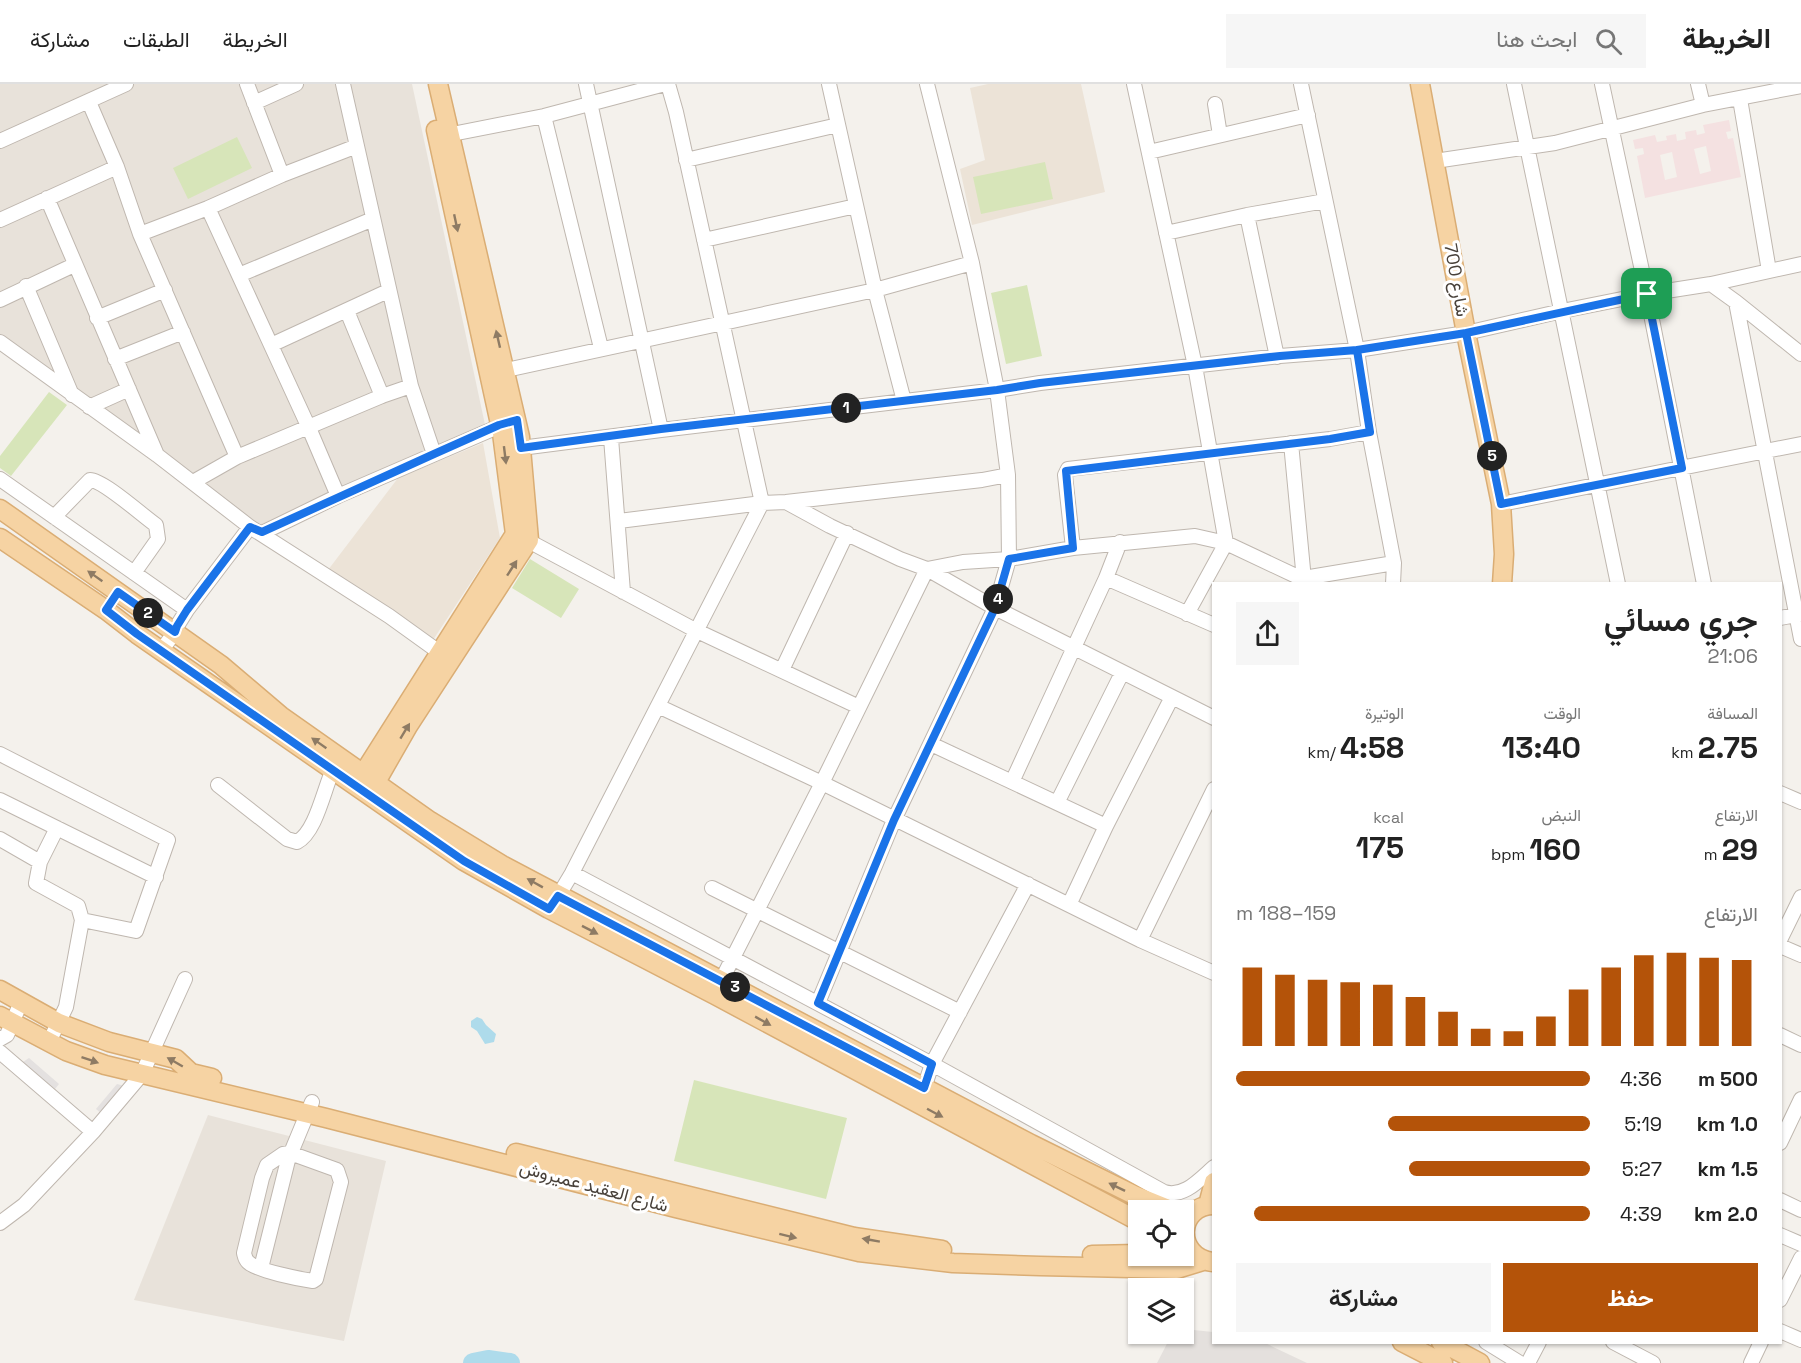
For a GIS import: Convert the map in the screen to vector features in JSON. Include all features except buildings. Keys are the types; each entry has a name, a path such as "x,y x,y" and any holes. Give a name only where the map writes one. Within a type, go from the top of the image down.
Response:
{"main road":[{"path":"426,84 443,136 508,422 522,537"},
{"path":"438,84 443,136"},
{"name":"شارع 700","path":"1420,84 1466,333 1501,504 1504,554 1502,582"},
{"path":"369,778 522,537 521,448 508,422"},
{"path":"0,509 221,666 335,764 369,778 554,903"},
{"path":"0,538 106,610 161,651 335,764 464,861 554,903 924,1088 1062,1160 1146,1200"},
{"path":"106,610 118,592"},
{"path":"718,987 1128,1216"},
{"name":"شارع العقيد عميروش","path":"0,990 59,1023 109,1042 176,1059 191,1073 806,1240 879,1256 953,1263 1177,1269 1210,1266"},
{"name":"شارع العقيد عميروش","path":"5,1028 49,1042 83,1057 142,1074 310,1107"},
{"name":"شارع العقيد عميروش","path":"518,1160 854,1237 905,1246 970,1252 1108,1255 1128,1251"},
{"path":"1194,1213 1211,1205"},
{"path":"1194,1254 1210,1266"},
{"path":"1406,1344 1443,1363"},
{"path":"1445,1344 1480,1363"}],"street":[{"path":"0,141 126,84"},
{"path":"247,84 282,175"},
{"path":"254,103 296,84"},
{"path":"344,84 388,291 411,386 434,454"},
{"path":"586,84 661,429"},
{"path":"443,136 544,116 666,84 686,160 762,503 572,873 554,903"},
{"path":"829,84 875,290 904,401"},
{"path":"818,1003 894,820 995,608 1009,559 1008,475 997,390 972,263 927,84"},
{"path":"1134,84 1196,366 1226,543 1187,614"},
{"path":"1301,84 1357,350 1394,563 1393,582"},
{"path":"1514,84 1618,582"},
{"path":"1602,84 1647,294 1704,582"},
{"path":"1698,84 1703,105"},
{"path":"1435,162 1555,143 1703,105 1740,99 1785,86 1801,86"},
{"path":"1740,99 1769,271"},
{"path":"89,102 117,167 140,234 237,457"},
{"path":"1215,104 1220,135"},
{"path":"1149,152 1308,115"},
{"path":"544,116 601,348"},
{"path":"686,160 838,125"},
{"path":"140,234 357,146"},
{"path":"0,220 117,167"},
{"path":"47,198 157,455"},
{"path":"1166,233 1325,201"},
{"path":"704,240 856,206"},
{"path":"208,208 338,496"},
{"path":"1247,215 1277,357"},
{"path":"239,275 374,219"},
{"path":"497,371 875,290 972,263"},
{"path":"521,448 1040,383 1357,350 1466,333 1562,311 1711,284 1801,264"},
{"path":"0,300 74,265"},
{"path":"1711,284 1801,354"},
{"path":"26,286 73,396"},
{"path":"98,318 165,290"},
{"path":"271,345 388,291"},
{"path":"1736,302 1799,614 1801,639"},
{"path":"347,311 382,396"},
{"path":"115,359 183,332"},
{"path":"0,342 157,455 256,530 445,656"},
{"path":"193,482 237,457 411,386"},
{"path":"89,407 129,389"},
{"path":"161,651 187,610 256,530 508,422"},
{"path":"1073,548 1066,471 1330,439 1370,432"},
{"path":"611,438 623,592"},
{"path":"1291,443 1307,581"},
{"path":"1501,504 1801,444"},
{"path":"619,521 762,503 982,480 1008,475"},
{"path":"0,479 187,610"},
{"path":"54,517 90,480 95,480 105,486 156,525 158,539 134,573"},
{"path":"786,502 830,526 900,559 927,569 995,608 1212,717"},
{"path":"782,670 847,533"},
{"path":"927,569 963,562 1009,559 1120,542 1195,536 1226,543 1307,581 1394,563"},
{"path":"522,537 695,630 859,707"},
{"path":"1012,782 1106,578 1120,542"},
{"path":"718,987 927,569"},
{"path":"1106,578 1212,624"},
{"path":"1782,618 1799,614"},
{"path":"1057,803 1122,673"},
{"path":"1069,905 1106,826 1172,697"},
{"path":"658,706 822,783 1140,940 1212,972"},
{"path":"931,744 1106,826"},
{"path":"0,754 168,840 136,931 82,920"},
{"path":"218,785 287,839 297,842 312,825 335,764"},
{"path":"1782,794 1801,802"},
{"path":"1140,940 1207,816 1212,797"},
{"path":"0,800 156,877"},
{"path":"49,1042 66,1007 82,920 78,906 36,883 40,862 57,828"},
{"path":"0,840 40,862"},
{"path":"572,873 932,1064 1164,1192 1170,1194 1185,1191 1212,1169"},
{"path":"924,1088 932,1064 1028,884"},
{"path":"712,888 960,1012"},
{"path":"1782,936 1800,900"},
{"path":"1782,947 1801,956"},
{"path":"0,1222 24,1205 93,1132 142,1074 184,979"},
{"path":"21,1002 5,1028 6,1056 93,1132"},
{"path":"1782,1036 1801,1045"},
{"path":"1782,1139 1801,1099"},
{"path":"261,1268 290,1154 310,1107"},
{"path":"283,1154 290,1154 332,1167 340,1175 341,1182 316,1279 313,1281 261,1268 247,1261 244,1253 267,1166 275,1158 283,1154"},
{"path":"1782,1201 1801,1210"},
{"path":"1782,1236 1801,1244"},
{"path":"1782,1296 1801,1258"},
{"path":"1782,1331 1801,1340"},
{"path":"1489,1344 1520,1363"},
{"path":"1528,1363 1538,1344"},
{"path":"1616,1344 1643,1361"},
{"path":"1751,1363 1760,1344"}],"shaded area":[{"path":"0,84 412,84 487,434 267,531 246,522 0,344"},
{"path":"988,84 1081,84 1105,192 972,225 960,169 985,160 970,88"},
{"path":"1729,120 1731,131 1726,132 1728,139 1733,138 1741,177 1645,198 1637,156 1644,154 1643,148 1635,149 1633,140 1655,135 1657,142 1667,140 1666,136 1676,134 1677,141 1686,139 1685,132 1696,130 1697,135 1705,133 1703,125","holes":["1706,146 1711,171 1700,174 1694,149","1672,152 1677,177 1665,180 1660,155"]},
{"path":"483,443 500,538 433,640 328,570 398,478"},
{"path":"29,1058 59,1084 55,1089 23,1062"},
{"path":"117,1084 125,1086 102,1114 96,1109"},
{"path":"208,1115 386,1161 344,1341 134,1300"},
{"path":"1194,1330 1212,1332 1212,1344 1267,1344 1307,1363 1157,1363 1167,1344 1194,1344"}],"green space":[{"path":"237,137 252,168 188,199 173,168"},
{"path":"1045,162 1053,199 981,214 973,177"},
{"path":"1027,285 1042,356 1006,364 991,293"},
{"path":"49,392 67,405 11,476 0,468 0,456"},
{"path":"530,559 579,589 561,618 512,588"},
{"path":"694,1080 847,1118 826,1199 674,1161"}],"water":[{"path":"477,1017 482,1019 496,1034 494,1042 485,1044 477,1031 471,1027 471,1021"}],"waterway":[{"path":"473,1363 488,1360 510,1363"}],"route":[{"path":"1647,294 1466,333 1357,350 1280,356 1040,383 661,429 611,438 521,448 517,420 499,425 262,532 250,527 187,610 175,632 118,592 106,610 390,812 464,861 549,909 558,896 924,1088 932,1064 818,1003 894,820 995,608 1009,559 1073,548 1066,471 1330,439 1370,432 1357,350 1412,341 1466,333 1501,504 1682,468 1647,294"}]}
